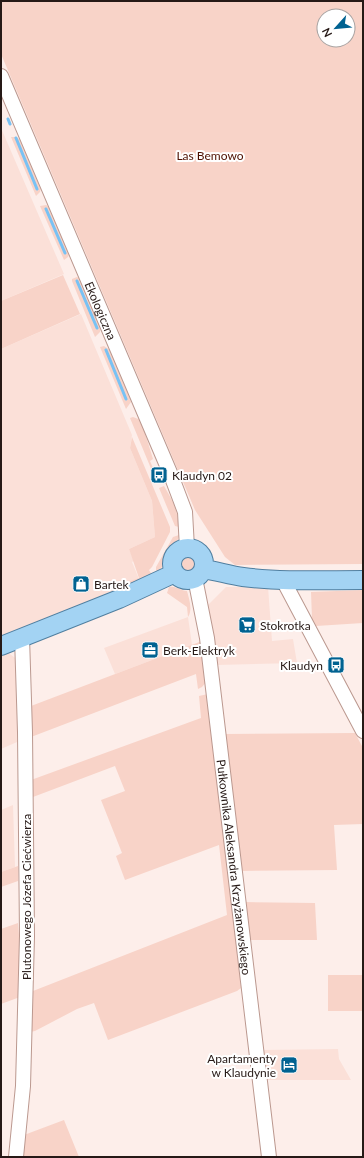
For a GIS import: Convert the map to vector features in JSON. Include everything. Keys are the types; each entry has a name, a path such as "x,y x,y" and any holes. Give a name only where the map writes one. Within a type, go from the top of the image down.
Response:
{"main road":[{"path":"199,574 203,559 195,550 187,548 181,550 174,556 172,564 175,573 184,579 199,574 283,580 363,580"},
{"path":"1,646 119,600 175,573"}],"street":[{"name":"Ekologiczna","path":"1,76 171,475 185,512 187,548"},
{"name":"Pułkownika Aleksandra Krzyżanowskiego","path":"199,574 269,1157"},
{"path":"283,580 363,731"},
{"name":"Plutonowego Józefa Ciećwierza","path":"16,1157 23,1086 27,936 25,732 22,637"}],"shaded area":[{"path":"1,128 64,274 1,301"},
{"path":"81,314 132,435 130,448 152,501 155,537 129,549 134,561 132,562 139,579 123,587 1,636 1,349"},
{"path":"226,587 268,587 272,641 293,639 297,663 216,665 207,606"},
{"path":"188,617 192,645 115,674 104,648"},
{"path":"7,652 18,660 17,742 1,749 1,654"},
{"path":"13,805 15,867 1,872 1,810"},
{"path":"338,1049 339,1059 351,1080 265,1080 261,1050"}],"green space":[{"name":"Las Bemowo","path":"1,1 363,1 363,564 235,565 225,557 195,510 1,54"},
{"path":"11,137 16,137 21,140 41,188 40,192 36,196"},
{"path":"46,205 50,207 69,254 64,260 40,206"},
{"path":"63,275 80,314 1,349 1,301"},
{"path":"77,277 79,278 100,327 100,332 95,337 72,281 72,279"},
{"path":"104,346 110,350 130,398 131,402 126,409 100,347"},
{"path":"133,417 141,420 153,459 150,461 159,482 157,483 130,418"},
{"path":"132,437 170,527 170,532 149,570 152,575 132,586 120,587 122,584 139,578 129,549 155,537 152,501 130,448"},
{"path":"164,486 174,506 179,527 175,526 159,488"},
{"path":"179,535 158,572 156,567 173,537"},
{"path":"188,554 195,557 198,564 195,571 188,574 181,571 178,564 181,557"},
{"path":"169,587 175,587 187,591 190,601 188,617 187,607 167,593"},
{"path":"363,590 363,623 316,626 312,619 311,592"},
{"path":"202,641 207,681 202,687 198,689 196,674 31,737 31,706"},
{"path":"208,694 234,914 241,988 237,991 108,1040 94,1003 77,1009 35,1031 30,1032 33,991 227,915 219,845 125,880 116,856 122,853 101,800 125,791 115,766 33,797 31,780 201,718 199,696"},
{"path":"355,733 363,748 363,824 334,825 337,870 240,871 224,734"},
{"path":"18,866 18,881 1,887 1,872"},
{"path":"244,902 315,903 317,940 248,940"},
{"path":"18,923 21,960 20,997 1,1004 1,929"},
{"path":"328,975 363,975 363,1011 328,1011"},
{"path":"64,1120 79,1157 22,1157 24,1135"}],"waterway":[{"path":"8,119 10,124"},
{"path":"16,138 37,189"},
{"path":"46,209 65,253"},
{"path":"77,281 97,328"},
{"path":"106,350 126,399"}],"place":[{"name":"Klaudyn 02","path":"159,475"},
{"name":"Bartek","path":"81,584"},
{"name":"Stokrotka","path":"247,625"},
{"name":"Berk-Elektryk","path":"150,650"},
{"name":"Klaudyn","path":"336,665"},
{"name":"Apartamenty w Klaudynie","path":"289,1065"}]}
